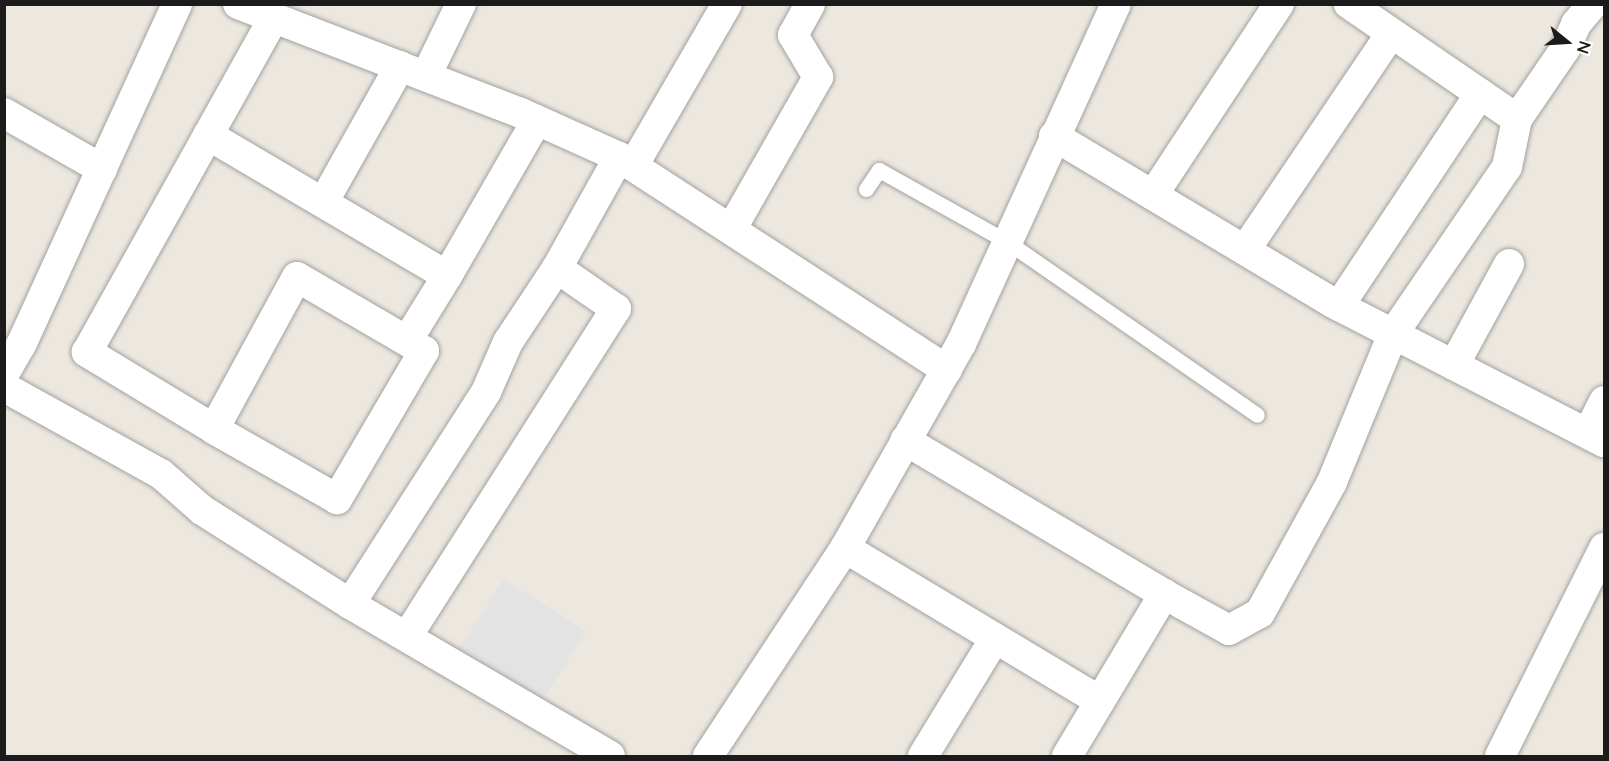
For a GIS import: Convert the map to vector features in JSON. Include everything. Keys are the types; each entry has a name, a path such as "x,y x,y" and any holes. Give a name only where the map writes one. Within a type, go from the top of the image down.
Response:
{"street":[{"path":"4,374 21,345 177,4"},
{"path":"238,4 286,15 413,71 537,120 626,161 947,370"},
{"path":"324,201 462,4"},
{"path":"350,604 486,392 508,342 727,4"},
{"path":"732,228 818,77 793,35 810,4"},
{"path":"708,756 845,548 947,370 1116,4"},
{"path":"1153,195 1279,4"},
{"path":"1349,4 1390,35 1517,119"},
{"path":"905,440 1164,594 1229,630 1260,613 1332,482 1393,334 1508,167 1517,119 1565,49 1576,24 1593,4"},
{"path":"214,429 297,277 424,351 337,499 214,429 87,352 208,135 286,15"},
{"path":"1245,250 1390,35"},
{"path":"1339,306 1480,94"},
{"path":"6,117 102,170"},
{"path":"407,341 537,120"},
{"path":"208,135 324,201 447,276"},
{"path":"1054,136 1339,306 1596,437 1605,401"},
{"path":"1455,365 1509,264"},
{"path":"408,634 616,309 557,268"},
{"path":"4,387 161,474 202,510 350,604 408,634 610,756"},
{"path":"845,548 1100,701"},
{"path":"1500,756 1595,590 1605,548"},
{"path":"1067,756 1164,594"},
{"path":"923,756 995,638"}],"lane":[{"path":"866,189 879,170 1006,241 1257,415"}],"shaded area":[{"path":"504,579 586,632 534,712 452,659"}]}
